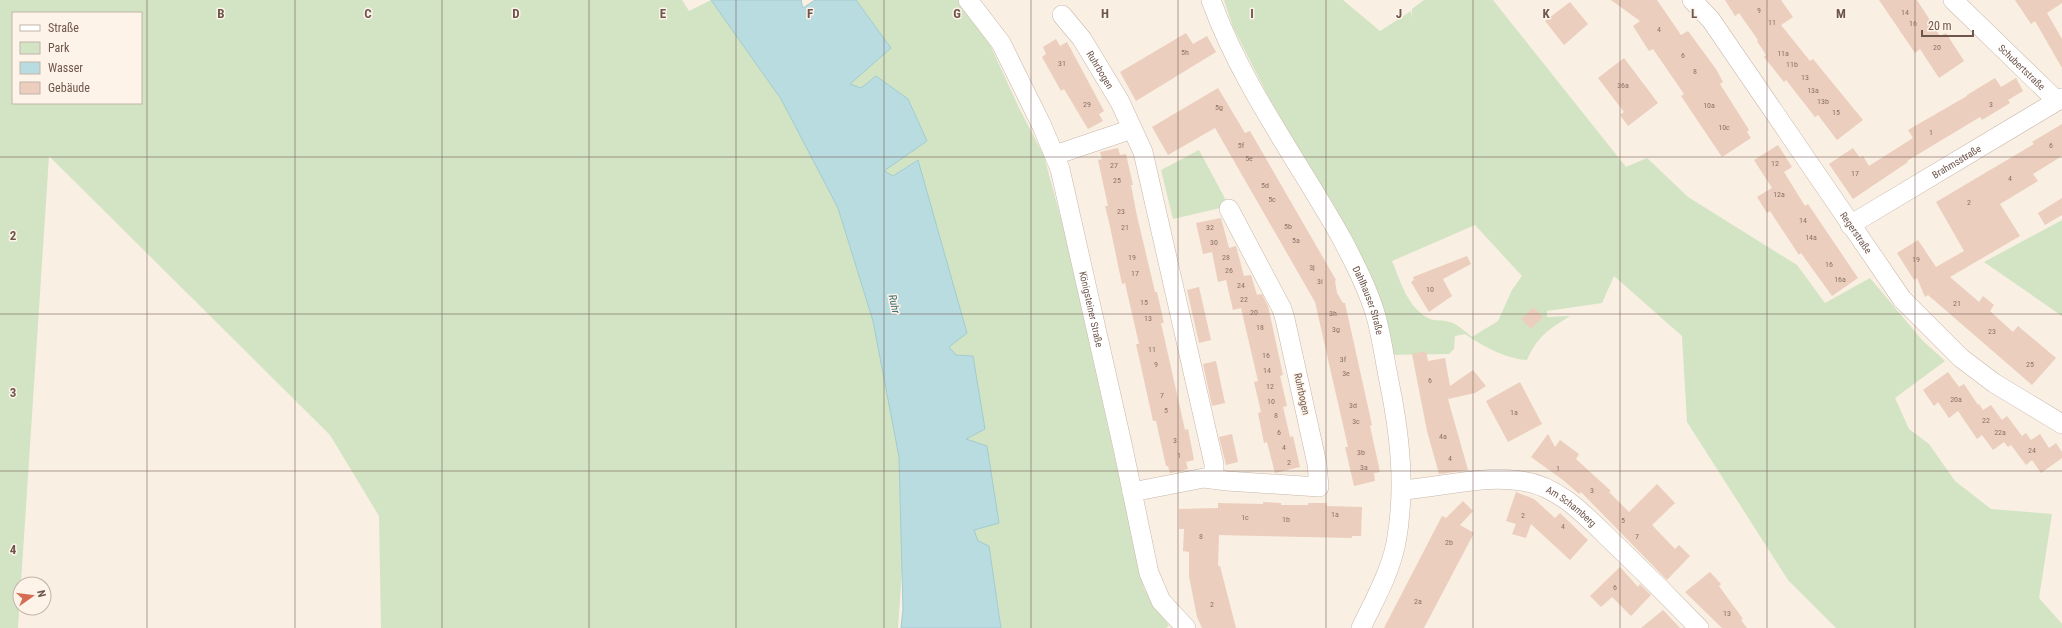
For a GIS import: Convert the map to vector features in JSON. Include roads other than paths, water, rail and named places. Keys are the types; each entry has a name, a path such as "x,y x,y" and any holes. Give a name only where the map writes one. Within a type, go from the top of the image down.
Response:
{"street":[{"name":"Königsteiner Straße","path":"968,0 1001,43 1056,156 1071,216 1146,558 1154,588 1164,605 1186,628"},
{"name":"Dahlhauser Straße","path":"1212,0 1238,60 1342,240 1377,319 1396,414 1400,443 1402,490 1396,544 1383,582 1361,628"},
{"name":"Regerstraße","path":"1692,0 1710,20 1902,299 1961,358 1994,383 2062,424"},
{"name":"Schubertstraße","path":"1953,0 2059,99"},
{"name":"Ruhrbogen","path":"1062,15 1090,52 1120,102 1143,152 1214,464 1214,479"},
{"name":"Brahmsstraße","path":"1850,225 2059,99"},
{"path":"1056,156 1132,129"},
{"name":"Ruhrbogen","path":"1132,492 1204,478 1319,487 1317,464 1282,309 1229,209"},
{"name":"Am Schamberg","path":"1402,490 1506,479 1525,481 1551,491 1573,505 1663,590 1699,628"}],"water":[{"name":"Ruhr","path":"711,0 802,0 803,8 815,0 856,0 891,48 850,84 861,88 876,76 908,99 927,141 884,171 893,176 918,160 967,333 949,347 956,355 973,356 985,429 966,439 987,446 999,523 974,530 978,541 989,546 1001,628 901,628 903,609 899,457 873,321 838,208 781,99"}]}
